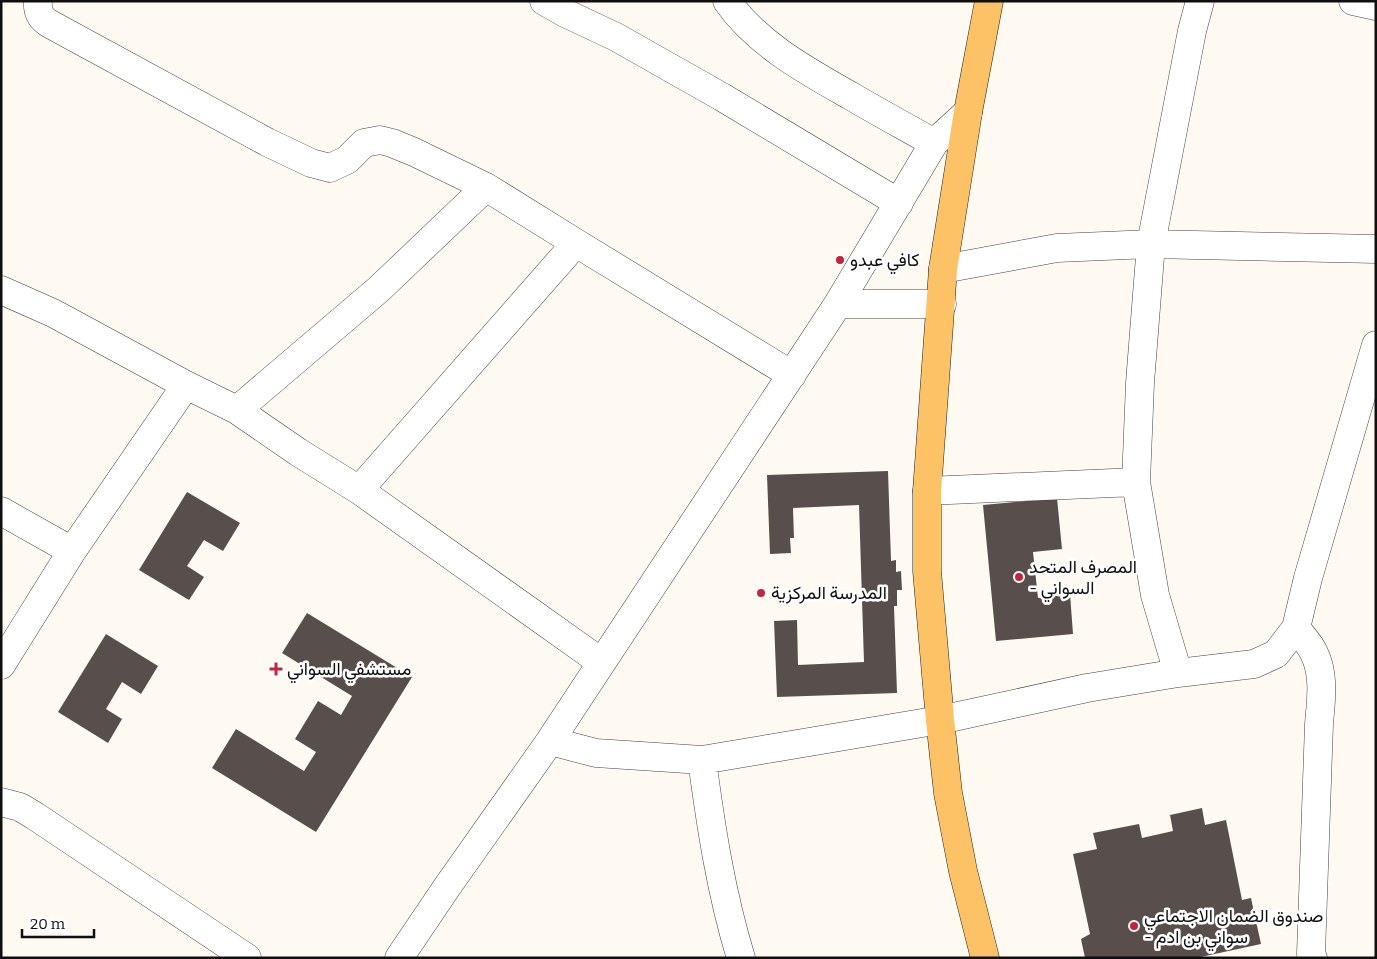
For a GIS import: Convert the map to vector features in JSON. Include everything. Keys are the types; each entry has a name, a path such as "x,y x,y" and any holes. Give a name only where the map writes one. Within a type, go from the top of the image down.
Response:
{"main road":[{"path":"985,958 963,871 948,793 927,571 927,491 944,269 968,112 989,1"}],"street":[{"path":"38,1 38,12 42,19 50,24 267,142 311,163 330,168 347,160 364,143 380,140 414,152 486,187 792,375"},
{"path":"544,1 714,92 899,203"},
{"path":"727,1 736,14 771,46 818,77 934,143"},
{"path":"1178,673 1155,595 1136,482 1140,383 1151,244 1192,31 1200,1"},
{"path":"1353,1 1376,6"},
{"path":"399,958 550,741 792,375 838,304 934,143 968,112"},
{"path":"237,410 379,289 486,187"},
{"path":"359,490 576,243"},
{"path":"944,269 1057,248 1151,244 1376,249"},
{"path":"1,290 53,313 186,385 237,410 298,452 359,490 601,662"},
{"path":"838,304 942,304"},
{"path":"550,741 596,753 702,760 940,720 1087,688 1178,673 1254,664 1276,654 1296,628 1308,578 1376,345"},
{"path":"1,665 72,551 186,385"},
{"path":"927,491 1136,482"},
{"path":"1,511 72,551"},
{"path":"1296,628 1314,653 1319,668 1322,695 1318,724 1311,954 1313,958"},
{"path":"702,760 711,830 732,928 741,958"},
{"path":"1,802 20,806 247,958"}],"building":[{"path":"888,471 891,561 896,560 896,572 901,571 902,590 897,590 897,606 894,606 897,693 777,697 774,621 797,620 798,665 864,662 859,505 793,508 794,538 790,538 791,553 770,554 767,475"},
{"path":"187,492 240,523 223,551 204,540 187,566 204,577 189,600 139,570"},
{"path":"1057,498 1062,549 1033,552 1038,598 1070,594 1073,634 996,641 983,505"},
{"path":"307,613 412,677 316,832 212,768 236,729 304,771 316,752 295,739 318,701 341,715 352,696 282,653"},
{"path":"106,634 158,666 141,694 122,682 106,709 122,719 108,743 58,712"},
{"path":"1202,808 1205,825 1226,820 1242,900 1251,898 1261,944 1196,958 1085,958 1081,939 1090,934 1073,854 1097,849 1093,833 1139,824 1142,838 1173,831 1170,815"}],"place":[{"name":"كافي عبدو","path":"840,260"},
{"name":"المصرف المتحد - السواني","path":"1019,577"},
{"name":"المدرسة المركزية","path":"761,593"},
{"name":"مستشفي السواني","path":"276,669"},
{"name":"صندوق الضمان الاجتماعي - سواني بن ادم","path":"1134,926"}]}
